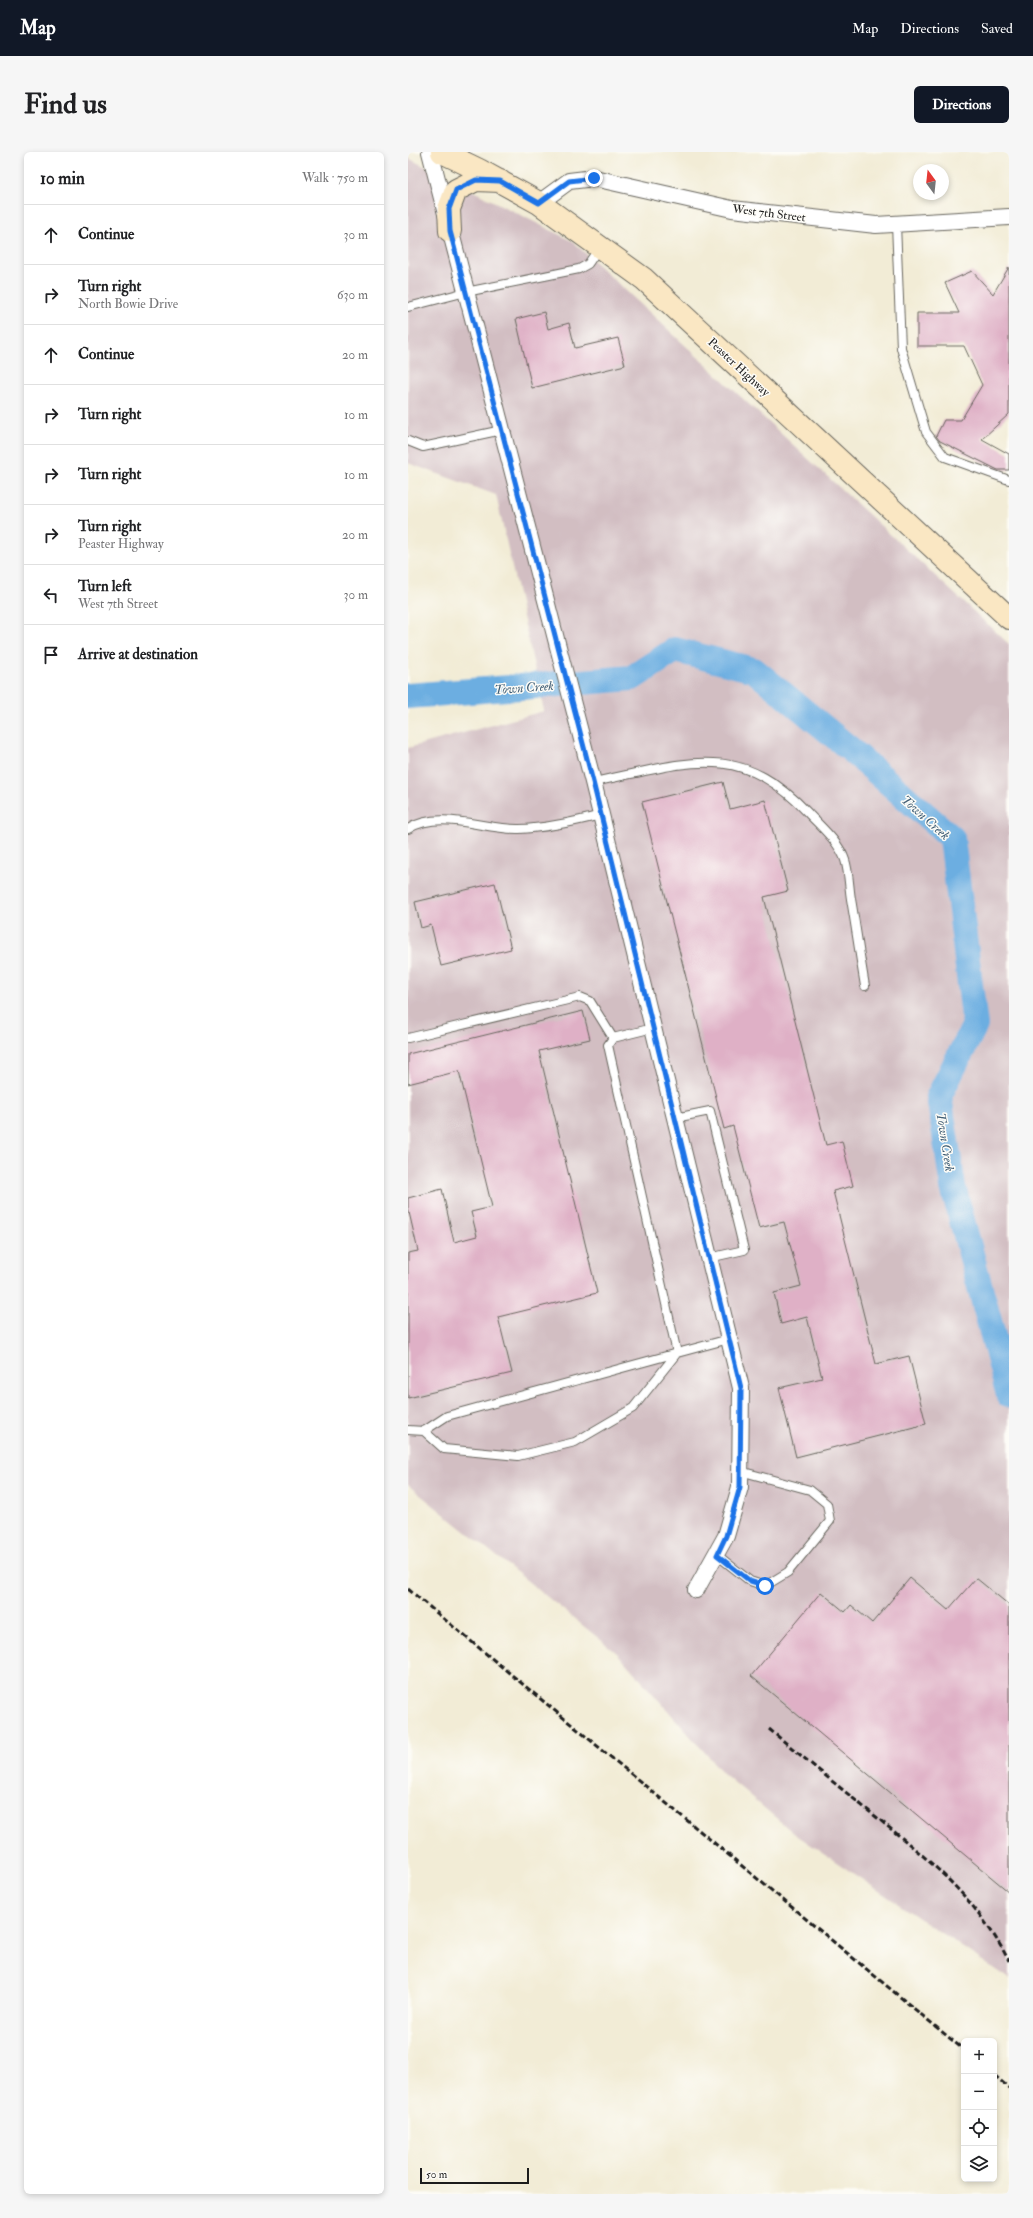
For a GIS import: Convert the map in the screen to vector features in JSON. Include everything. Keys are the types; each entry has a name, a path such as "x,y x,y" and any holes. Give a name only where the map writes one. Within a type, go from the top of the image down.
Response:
{"main road":[{"name":"Peaster Highway","path":"442,152 500,181 539,203 644,279 1009,618"},
{"path":"450,231 449,209 456,190 476,180 500,181"}],"street":[{"path":"430,152 574,716 593,782 741,1388 740,1487 726,1536 717,1555 696,1590"},
{"name":"West 7th Street","path":"539,203 569,181 594,178 732,209 876,226 1009,217"}],"lane":[{"path":"896,224 901,348 926,432 945,457 1009,480"},
{"path":"408,307 466,292 579,270 588,264 600,247"},
{"path":"408,441 423,447 502,430"},
{"path":"593,782 701,761 722,762 752,770 776,784 802,806 832,838 845,860 865,986"},
{"path":"408,829 419,822 452,821 518,829 556,827 601,815"},
{"path":"408,1038 580,997 590,1000 614,1038"},
{"path":"653,1028 614,1038 608,1045 677,1353"},
{"path":"675,1118 710,1110 744,1250 709,1258"},
{"path":"408,1430 424,1431 447,1416 729,1339"},
{"path":"424,1431 444,1449 518,1456 575,1442 634,1408 677,1353"},
{"path":"717,1555 750,1581 765,1586 788,1572 830,1522 826,1504 810,1490 740,1471"}],"shaded area":[{"path":"408,158 572,241 1009,644 1009,1979 795,1834 723,1773 617,1653 408,1485 408,748 544,711 496,495 408,463"}],"building":[{"path":"1009,267 1009,414 982,439 1009,454 1009,470 998,470 940,441 936,436 944,420 961,420 982,385 964,346 917,346 917,313 959,313 945,283 972,271 993,294"},
{"path":"544,312 548,329 569,323 575,348 618,338 625,365 532,388 516,319"},
{"path":"723,782 730,809 765,800 788,891 764,897 826,1145 842,1141 853,1186 833,1191 876,1364 909,1356 926,1424 796,1457 779,1388 822,1378 807,1317 781,1324 774,1293 801,1286 784,1222 759,1228 733,1126 724,1129 642,802"},
{"path":"495,883 511,949 441,966 431,925 421,928 415,902"},
{"path":"583,1011 590,1039 539,1051 597,1293 498,1317 512,1373 408,1398 408,1253 418,1251 408,1208 408,1198 442,1189 454,1242 477,1236 471,1212 492,1207 459,1071 408,1084 408,1054"},
{"path":"910,1578 948,1610 976,1578 1009,1605 1009,1892 751,1676 821,1592 845,1612 851,1605 872,1623"}],"waterway":[{"name":"Town Creek","path":"408,696 632,678 675,650 754,670 850,749 952,838 975,1025 939,1096 953,1187 1009,1395"}],"railway":[{"path":"408,1589 961,2048"},
{"path":"769,1729 914,1848 950,1881 981,1917 996,1938 1009,1961"},
{"path":"997,2078 1009,2088"}],"route":[{"path":"594,178 569,181 539,203 500,181 476,180 456,190 449,209 450,231 574,716 593,782 741,1388 740,1487 726,1536 717,1555 750,1581 765,1586"}]}
